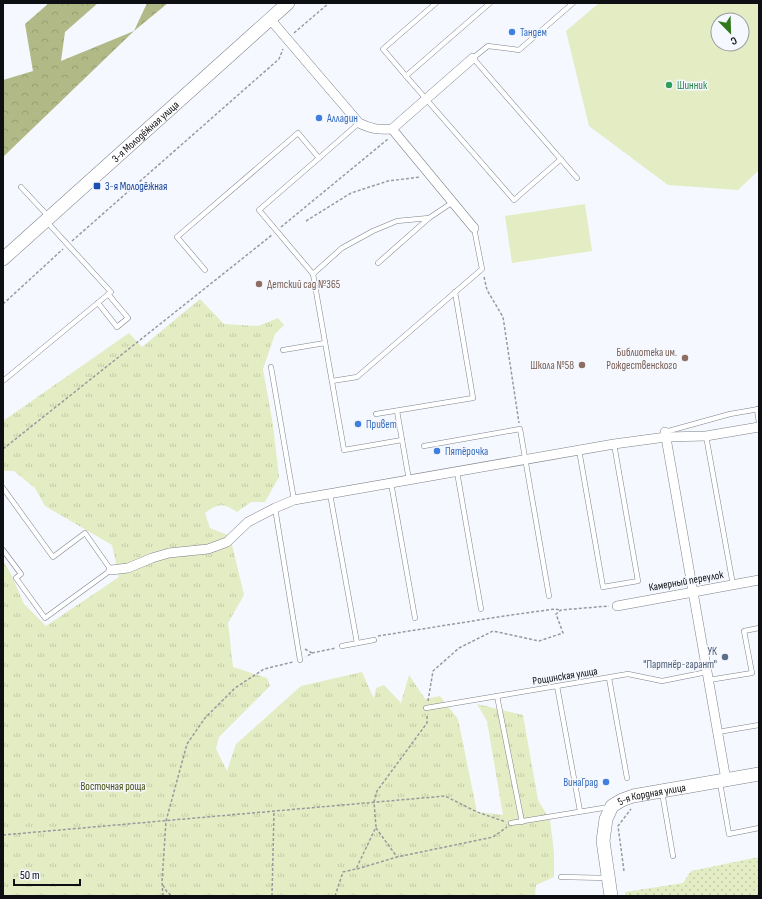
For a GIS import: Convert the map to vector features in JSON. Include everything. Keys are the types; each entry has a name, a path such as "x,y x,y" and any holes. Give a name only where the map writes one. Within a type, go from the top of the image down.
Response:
{"main road":[{"name":"3-я Молодёжная улица","path":"3,259 288,3"},
{"name":"5-я Кордная улица","path":"610,896 603,841 606,819 612,806 633,796 759,774"}],"street":[{"path":"270,19 359,123 371,129 394,131 474,228"},
{"path":"394,131 426,99 473,58"},
{"path":"111,570 128,568 169,553 208,549 219,546 227,542 248,522 294,500 665,435 706,436 759,427"},
{"path":"665,435 718,732 723,780"},
{"name":"Камерный переулок","path":"617,606 759,580"}],"lane":[{"path":"436,3 383,49 514,200 561,160"},
{"path":"406,76 490,3"},
{"path":"573,3 519,50 488,46 473,58 577,178"},
{"path":"359,123 259,210 313,274 344,450 402,440"},
{"path":"205,270 177,238 298,133 319,158"},
{"path":"21,187 48,219 67,245 110,292 108,294 128,318 117,327 98,303"},
{"path":"378,263 429,218 453,202"},
{"path":"313,274 342,248 373,231 397,221 429,218"},
{"path":"332,381 357,377 482,269 474,228"},
{"path":"376,414 473,398 455,292"},
{"path":"3,381 108,294"},
{"path":"283,350 325,343"},
{"path":"271,367 294,500"},
{"path":"665,435 730,414 758,409 759,423"},
{"path":"397,411 409,480"},
{"path":"424,446 520,429 549,596"},
{"path":"706,436 733,585"},
{"path":"579,450 603,587 638,581 614,444"},
{"path":"456,472 481,609"},
{"path":"391,483 415,618"},
{"path":"3,488 53,556 85,533 111,570 45,618 16,578 21,574 3,550"},
{"path":"330,494 356,643"},
{"path":"275,508 300,660"},
{"name":"Рощинская улица","path":"426,708 628,674 662,680 752,673 744,631 759,628"},
{"path":"342,646 374,640"},
{"path":"609,678 627,778"},
{"path":"557,686 580,812"},
{"path":"497,696 522,822"},
{"path":"718,732 759,725"},
{"path":"723,780 729,834 759,828"},
{"path":"662,791 673,856"},
{"path":"511,823 612,806"},
{"path":"562,877 608,878"}],"path":[{"path":"3,304 67,245 278,59 287,39 329,3"},
{"path":"3,449 277,231 394,131"},
{"path":"306,220 351,193 388,181 432,176"},
{"path":"482,269 487,290 503,317 520,429"},
{"path":"374,640 379,635 504,616 555,609 561,610 617,606"},
{"path":"356,869 376,827 374,802 377,791 427,723 426,708 433,671 459,648 493,631 538,641 563,633 556,614 561,610"},
{"path":"312,653 342,646"},
{"path":"163,896 162,882 166,821 187,744 205,718 235,688 264,669 300,660"},
{"path":"3,835 445,796 477,812 511,823"},
{"path":"272,896 274,811"},
{"path":"335,896 342,872 397,857 493,837 511,823"},
{"path":"376,827 397,857"},
{"path":"162,882 166,892 172,896"}],"green space":[{"path":"49,3 98,3 65,32 61,61 134,31 3,157 3,80 33,71 25,24"},
{"path":"147,3 168,3 134,31"},
{"name":"Шинник","path":"599,3 759,3 759,170 738,190 668,185 589,126 566,31"},
{"path":"585,204 592,251 512,263 505,216"},
{"name":"Восточная роща","path":"200,299 224,324 258,326 278,318 284,325 275,334 263,369 273,425 279,477 265,502 251,502 237,512 221,505 214,507 205,513 210,528 230,536 244,595 228,623 233,667 267,678 270,686 219,737 216,749 227,771 236,744 301,686 362,672 374,699 376,688 384,685 401,703 409,675 425,699 440,696 458,719 477,812 503,815 487,721 477,704 523,715 538,800 550,820 554,852 554,877 536,885 535,896 3,896 3,561 11,574 24,604 46,626 119,577 112,545 45,506 35,488 14,471 3,471 3,421 129,333 142,347"},
{"path":"759,857 759,896 625,896 625,892 683,883 691,871"}],"place":[{"name":"Тандем","path":"512,32"},
{"name":"Шинник","path":"669,85"},
{"name":"Алладин","path":"319,118"},
{"name":"3-я Молодёжная","path":"97,186"},
{"name":"Детский сад №365","path":"259,284"},
{"name":"Библиотека им. Рождественского","path":"685,358"},
{"name":"Школа №58","path":"582,365"},
{"name":"Привет","path":"358,424"},
{"name":"Пятёрочка","path":"437,451"},
{"name":"УК \"Партнёр-гарант\"","path":"725,657"},
{"name":"ВинаГрад","path":"606,782"}]}
